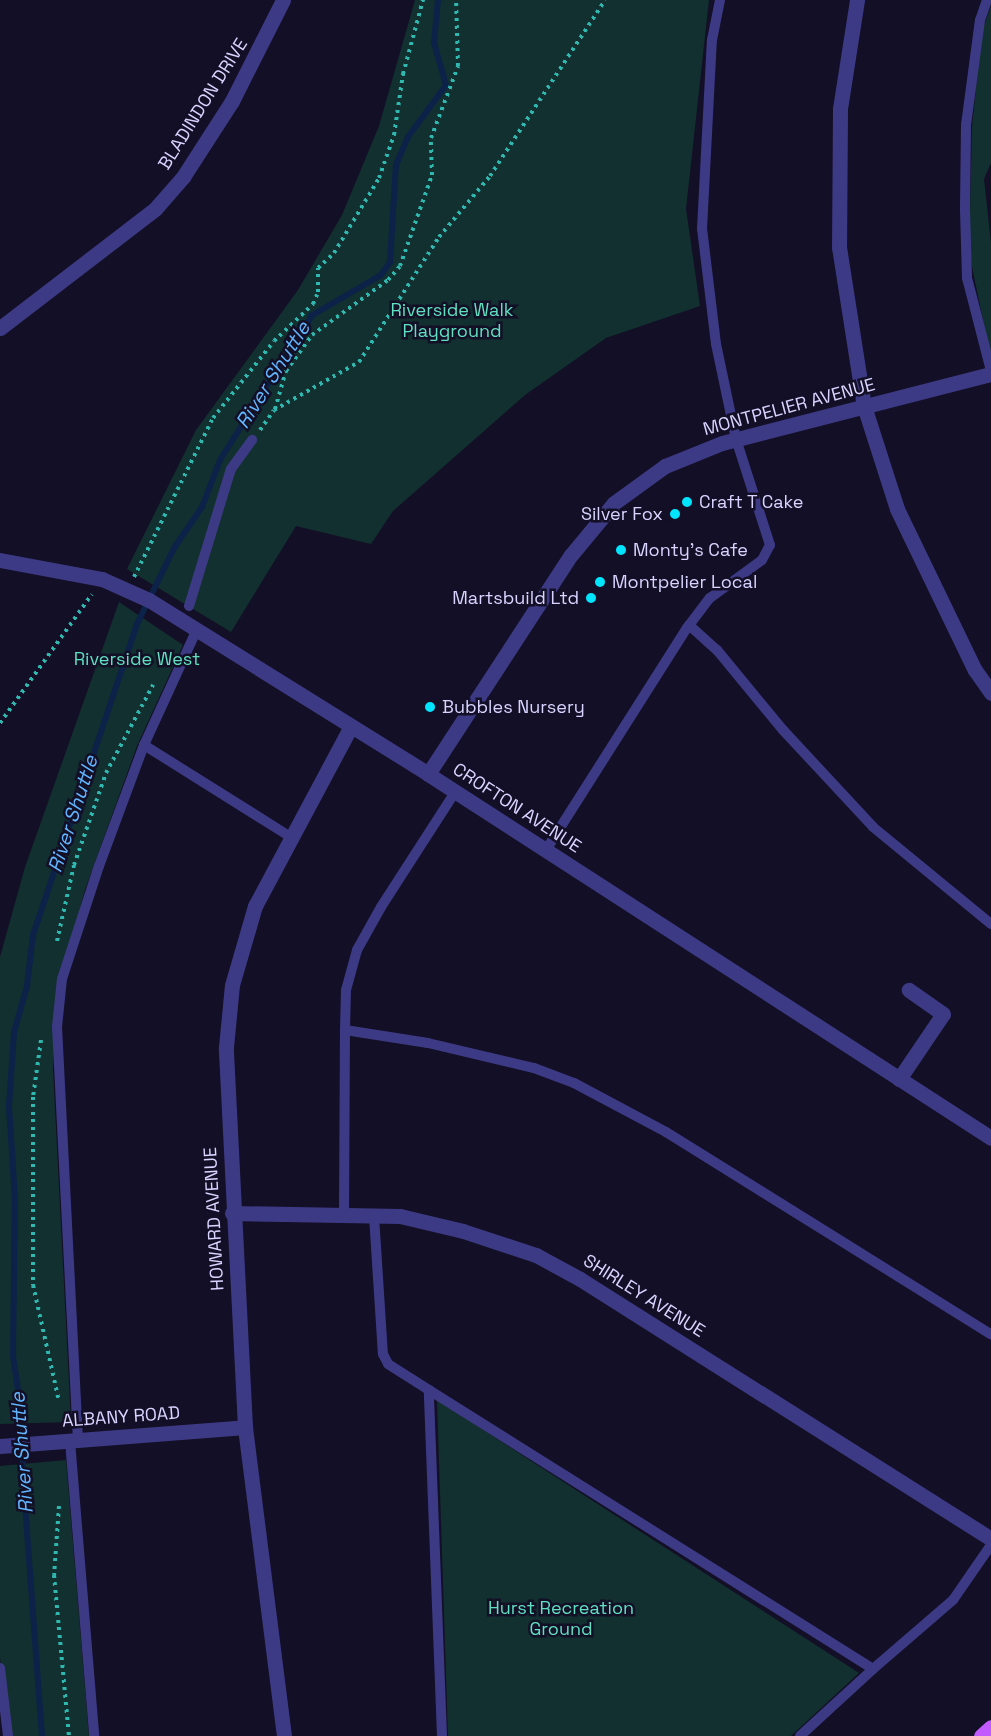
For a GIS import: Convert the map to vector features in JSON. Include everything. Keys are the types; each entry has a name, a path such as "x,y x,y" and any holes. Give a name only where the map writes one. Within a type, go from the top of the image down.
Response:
{"main road":[{"path":"981,1736 991,1727"}],"street":[{"name":"BLADINDON DRIVE","path":"0,328 155,209 176,185 232,100 283,0"},
{"path":"857,0 840,109 839,247 864,406 897,509 975,670 991,693"},
{"name":"MONTPELIER AVENUE","path":"428,774 571,555 614,503 665,466 736,439 991,373"},
{"name":"CROFTON AVENUE","path":"0,560 102,579 129,588 149,600 184,610 197,629 428,774 991,1138"},
{"name":"HOWARD AVENUE","path":"284,1736 245,1427 232,1213 226,1047 232,985 255,906 290,836 351,726"},
{"path":"900,1079 943,1014 909,990"},
{"name":"SHIRLEY AVENUE","path":"232,1213 399,1216 463,1231 536,1255 580,1279 991,1539"},
{"name":"ALBANY ROAD","path":"7,1446 245,1427"}],"lane":[{"path":"546,850 689,625 710,598 762,561 770,545 736,439 716,344 702,229 712,40 720,0"},
{"path":"987,0 980,20 966,125 965,210 967,278 991,373"},
{"path":"184,610 231,469 252,440"},
{"path":"689,625 717,650 783,730 873,827 991,924"},
{"path":"94,1736 74,1441 58,1017 62,979 99,866 144,745 197,629"},
{"path":"144,745 290,836"},
{"path":"344,1215 346,990 357,950 381,907 455,792"},
{"path":"345,1030 428,1042 534,1068 574,1083 666,1132 991,1334"},
{"path":"374,1216 383,1354 388,1364 873,1669"},
{"path":"429,1390 442,1736"},
{"path":"800,1736 953,1600 991,1545"},
{"path":"0,1668 8,1736"}],"path":[{"path":"129,588 213,418 274,341 313,304 318,292 318,268 334,253 379,178 394,135 403,74 423,0"},
{"path":"252,440 274,410 286,371 312,335 388,280 400,266 432,175 431,138 458,66 456,0"},
{"path":"274,410 359,362 439,237 490,176 605,0"},
{"path":"0,723 102,579"},
{"path":"59,1495 54,1575 69,1736"}],"green space":[{"name":"Riverside Walk Playground","path":"415,0 709,0 686,209 700,306 606,338 525,395 393,511 371,544 296,526 231,632 127,569 196,430 298,290 342,215 379,126"},
{"path":"991,6 991,163 984,179 991,243 991,359 969,252 972,126 982,31"},
{"name":"Riverside West","path":"119,602 183,645 137,746 85,890 56,992 53,1069 71,1422 0,1424 0,957 25,867"},
{"name":"Hurst Recreation Ground","path":"437,1400 859,1673 791,1736 448,1736"},
{"path":"66,1460 89,1736 9,1736 0,1658 0,1466"}],"waterway":[{"name":"River Shuttle","path":"42,1736 23,1477 23,1425 13,1356 15,1199 9,1106 14,1032 27,986 33,935 137,624 174,548 202,507 220,460 283,360 299,342 311,316 381,275 390,262 396,165 408,137 446,85 434,43 438,0"}],"place":[{"name":"Craft T Cake","path":"687,502"},
{"name":"Silver Fox","path":"675,514"},
{"name":"Monty's Cafe","path":"621,550"},
{"name":"Montpelier Local","path":"600,582"},
{"name":"Martsbuild Ltd","path":"591,598"},
{"name":"Bubbles Nursery","path":"430,707"}]}
